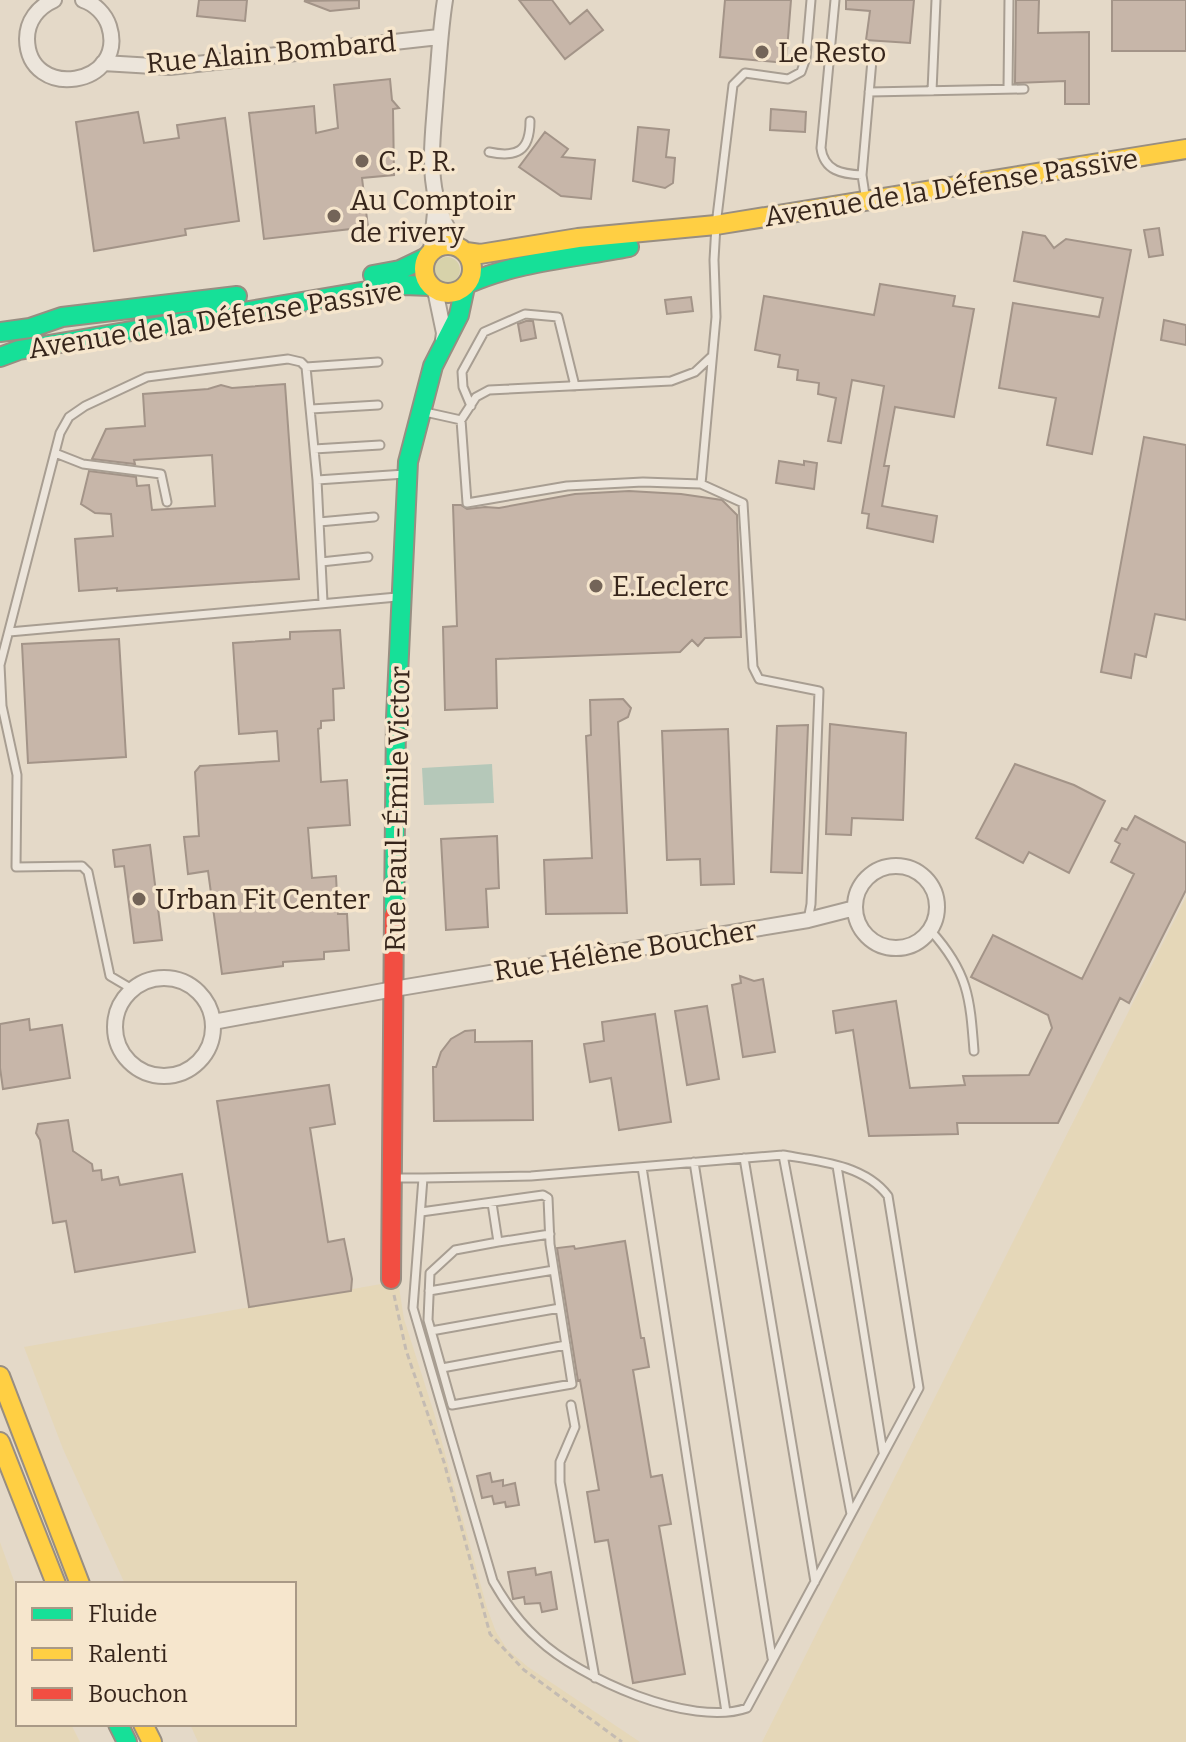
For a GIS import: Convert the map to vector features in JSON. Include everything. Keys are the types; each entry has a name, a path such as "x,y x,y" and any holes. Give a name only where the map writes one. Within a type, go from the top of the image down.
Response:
{"main road":[{"name":"Avenue de la Défense Passive","path":"462,250 480,254 578,238 716,225 1186,149"},
{"name":"Avenue de la Défense Passive","path":"466,286 486,275 513,267 616,250 716,225"},
{"path":"444,245 462,250 473,271 466,286 450,293 433,288 424,272 429,254 444,245"},
{"name":"Avenue de la Défense Passive","path":"0,332 30,328 62,317 213,300 358,278 400,270 429,254"},
{"name":"Avenue de la Défense Passive","path":"0,357 19,350 404,285 433,288"},
{"name":"Rue Paul-Émile Victor","path":"391,1279 396,718 407,474 420,411 443,345 459,315 466,286"},
{"path":"0,1376 79,1582"},
{"path":"0,1442 55,1582"}],"street":[{"path":"54,0 39,9 31,21 27,34 28,48 42,71 54,78 67,80 81,79 93,73 109,51 111,37 108,24 101,12 83,0"},
{"path":"429,254 436,199 433,129 439,37 445,0"},
{"name":"Rue Alain Bombard","path":"103,63 170,67 439,37"},
{"path":"436,199 451,235 462,250"},
{"name":"Rue Paul-Émile Victor","path":"433,288 444,333 443,345"},
{"path":"901,866 915,870 926,878 938,904 931,931 910,946 897,948 884,947 863,932 855,908 857,894 864,881 874,872 901,866"},
{"name":"Rue Hélène Boucher","path":"213,1022 808,920 855,908"},
{"path":"160,977 189,984 201,994 213,1022 212,1037 206,1052 196,1064 168,1076 152,1075 126,1059 114,1030 122,1000 132,989 160,977"}],"lane":[{"path":"701,484 716,317 716,225 733,85 745,73 788,79 801,72 806,58 811,0"},
{"path":"835,0 821,148 823,159 829,167 846,174 862,175"},
{"path":"932,91 936,0"},
{"path":"1008,89 1009,0"},
{"path":"866,201 862,175 872,60"},
{"path":"869,92 1024,89"},
{"path":"489,152 508,156 520,151 530,134 530,121"},
{"path":"471,406 463,387 462,372 484,332 525,314 558,317 575,386"},
{"path":"711,357 695,372 671,381 489,390 476,397 461,420 467,503 567,486 643,482 701,484 743,503 753,667 759,679 819,691 808,920"},
{"path":"132,989 110,976 88,872 82,866 16,867 17,775 2,706 0,665 60,433 69,417 85,406 147,377 288,359 301,362 306,367 311,409 323,602"},
{"path":"306,367 378,362"},
{"path":"311,409 378,405"},
{"path":"420,411 461,420"},
{"path":"314,449 380,445"},
{"path":"55,453 83,464 161,474 167,502"},
{"path":"317,480 407,474"},
{"path":"319,522 374,517"},
{"path":"321,562 368,557"},
{"path":"9,632 402,596"},
{"path":"931,931 959,967 970,1000 974,1051"},
{"path":"392,1178 531,1176 783,1155 858,1173 880,1186 888,1196 919,1388 747,1708 726,1712 690,1710 647,1700 595,1678 540,1642 511,1612 493,1581 413,1308 423,1178"},
{"path":"783,1155 851,1514"},
{"path":"744,1158 815,1582"},
{"path":"694,1162 773,1660"},
{"path":"837,1166 884,1454"},
{"path":"642,1167 726,1712"},
{"path":"421,1212 543,1195 548,1198 554,1270 572,1384 452,1405 428,1320 430,1273 455,1250 550,1234"},
{"path":"492,1203 498,1242"},
{"path":"429,1291 554,1270"},
{"path":"431,1331 560,1308"},
{"path":"442,1368 566,1345"},
{"path":"571,1405 575,1427 560,1462 560,1482 595,1678"}],"shaded area":[{"path":"447,257 456,261 460,270 456,279 447,283 438,279 434,270 438,261"},
{"path":"492,764 494,803 424,805 422,768"},
{"path":"1186,897 1186,1742 762,1742 1069,1130"},
{"path":"398,1281 404,1319 496,1632 507,1649 528,1667 640,1742 198,1742 191,1726 296,1726 296,1582 124,1582 63,1449 24,1347"},
{"path":"0,1542 16,1586 16,1726 72,1726 80,1742 0,1742"}],"building":[{"path":"199,0 247,0 245,21 197,16"},
{"path":"359,0 359,8 330,11 304,1"},
{"path":"519,0 552,0 570,24 587,10 603,30 565,59"},
{"path":"725,0 791,0 786,63 720,57"},
{"path":"846,0 914,0 910,43 866,40 870,11 846,9"},
{"path":"1016,0 1039,0 1038,33 1089,32 1089,104 1065,104 1065,81 1015,83"},
{"path":"1112,0 1186,0 1186,51 1112,51"},
{"path":"390,79 392,100 399,108 393,109 394,175 362,178 368,227 264,239 249,113 314,106 316,133 338,128 334,85"},
{"path":"771,109 806,112 805,132 770,130"},
{"path":"138,112 144,143 179,138 177,125 225,118 239,221 185,229 186,235 94,251 76,122"},
{"path":"638,127 669,130 666,157 675,158 673,183 665,188 633,181"},
{"path":"545,132 568,149 562,157 595,160 591,199 561,196 519,167"},
{"path":"1159,228 1163,255 1149,257 1144,230"},
{"path":"1023,232 1045,236 1054,248 1066,239 1131,250 1092,454 1047,445 1056,398 999,388 1013,303 1099,317 1103,298 1014,281"},
{"path":"880,284 955,296 953,306 974,309 954,417 895,407 884,466 889,466 882,506 937,516 933,542 867,528 869,514 862,513 884,386 852,380 841,443 828,441 836,398 818,394 819,383 797,380 798,370 778,367 780,355 755,350 764,296 874,315"},
{"path":"691,297 693,311 667,314 665,300"},
{"path":"1164,320 1186,325 1186,345 1161,340"},
{"path":"533,321 536,338 521,341 518,324"},
{"path":"285,384 299,579 79,591 75,539 113,536 111,514 95,513 81,504 89,471 136,477 137,486 149,485 152,510 215,506 212,455 134,460 135,464 92,459 106,429 145,426 143,394 208,389 221,385 232,388"},
{"path":"1144,437 1186,445 1186,620 1155,614 1146,657 1135,654 1131,678 1101,672"},
{"path":"779,461 804,465 804,461 817,463 814,489 776,483"},
{"path":"629,491 722,500 737,515 741,637 705,638 698,646 692,640 680,652 496,659 497,708 445,710 443,627 457,626 453,505 467,509 499,508 575,494"},
{"path":"340,630 344,688 333,689 334,720 321,721 321,728 318,729 321,782 347,780 350,825 308,828 312,878 336,876 338,914 347,914 349,950 324,952 324,959 283,962 283,966 222,974 208,871 188,874 184,837 199,836 195,772 200,766 279,761 277,731 239,734 233,643 290,639 290,632"},
{"path":"119,639 126,757 28,763 22,644"},
{"path":"623,699 631,708 628,717 618,722 627,913 546,914 544,860 592,858 586,736 591,735 590,700"},
{"path":"830,724 906,733 903,820 852,818 851,835 826,834"},
{"path":"808,725 802,873 771,872 777,726"},
{"path":"728,729 734,884 701,885 700,859 667,860 662,731"},
{"path":"1015,764 1074,785 1105,801 1069,873 1029,852 1023,863 976,838"},
{"path":"1135,816 1186,843 1186,890 1129,1003 1120,998 1058,1123 957,1123 958,1134 869,1136 853,1030 836,1033 833,1011 896,1001 910,1088 965,1085 963,1076 1029,1075 1052,1028 1048,1015 971,977 993,935 1082,979 1134,874 1111,862 1120,844 1115,841 1122,828 1127,830"},
{"path":"497,836 499,888 486,889 488,927 446,930 441,839"},
{"path":"150,845 162,940 134,943 124,866 115,867 113,850"},
{"path":"740,976 754,981 763,979 775,1052 743,1057 732,985 741,983"},
{"path":"707,1006 719,1079 687,1085 675,1011"},
{"path":"655,1014 671,1122 619,1130 611,1078 590,1082 584,1044 604,1041 602,1022"},
{"path":"29,1019 30,1030 62,1025 70,1078 3,1089 0,1024"},
{"path":"475,1030 475,1042 532,1041 533,1120 434,1121 433,1067 436,1067 441,1052 451,1039 465,1031"},
{"path":"329,1085 335,1124 310,1128 328,1242 344,1239 352,1279 351,1291 249,1307 217,1101"},
{"path":"68,1120 73,1151 92,1164 93,1171 101,1170 102,1180 118,1177 120,1185 182,1174 195,1252 75,1272 66,1221 53,1223 40,1140 36,1133 38,1124"},
{"path":"625,1241 641,1338 644,1338 649,1367 633,1370 651,1477 662,1475 671,1524 659,1526 685,1674 633,1683 608,1540 595,1542 587,1492 599,1490 557,1248 574,1246 575,1249"},
{"path":"490,1473 492,1482 503,1480 503,1486 515,1483 519,1505 506,1507 505,1502 494,1504 492,1496 482,1498 477,1476"},
{"path":"535,1568 536,1575 551,1572 557,1609 542,1612 540,1603 525,1604 524,1597 513,1599 508,1572"}],"traffic: fast":[{"path":"467,284 527,265 629,247"},
{"path":"373,275 400,270 427,257"},
{"path":"0,357 19,350 355,293 404,285 430,286"},
{"path":"394,914 396,718 408,462 433,366 459,315 465,287"},
{"path":"0,332 30,328 62,317 237,296"},
{"path":"119,1726 127,1742"}],"traffic: slow":[{"path":"466,252 480,254 578,238 716,225 1186,149"},
{"path":"448,245 457,246 465,252 471,260 472,269 471,278 465,286 457,292 448,293 439,292 431,286 425,278 424,269 425,260 431,252 439,246 448,245"},
{"path":"0,1376 79,1582"},
{"path":"0,1442 55,1582"},
{"path":"144,1726 152,1742"}],"traffic: jam":[{"path":"391,1279 394,914"}],"place":[{"name":"Le Resto","path":"762,52"},
{"name":"C. P. R.","path":"362,161"},
{"name":"Au Comptoir de rivery","path":"334,216"},
{"name":"E.Leclerc","path":"596,586"},
{"name":"Urban Fit Center","path":"139,899"}]}
